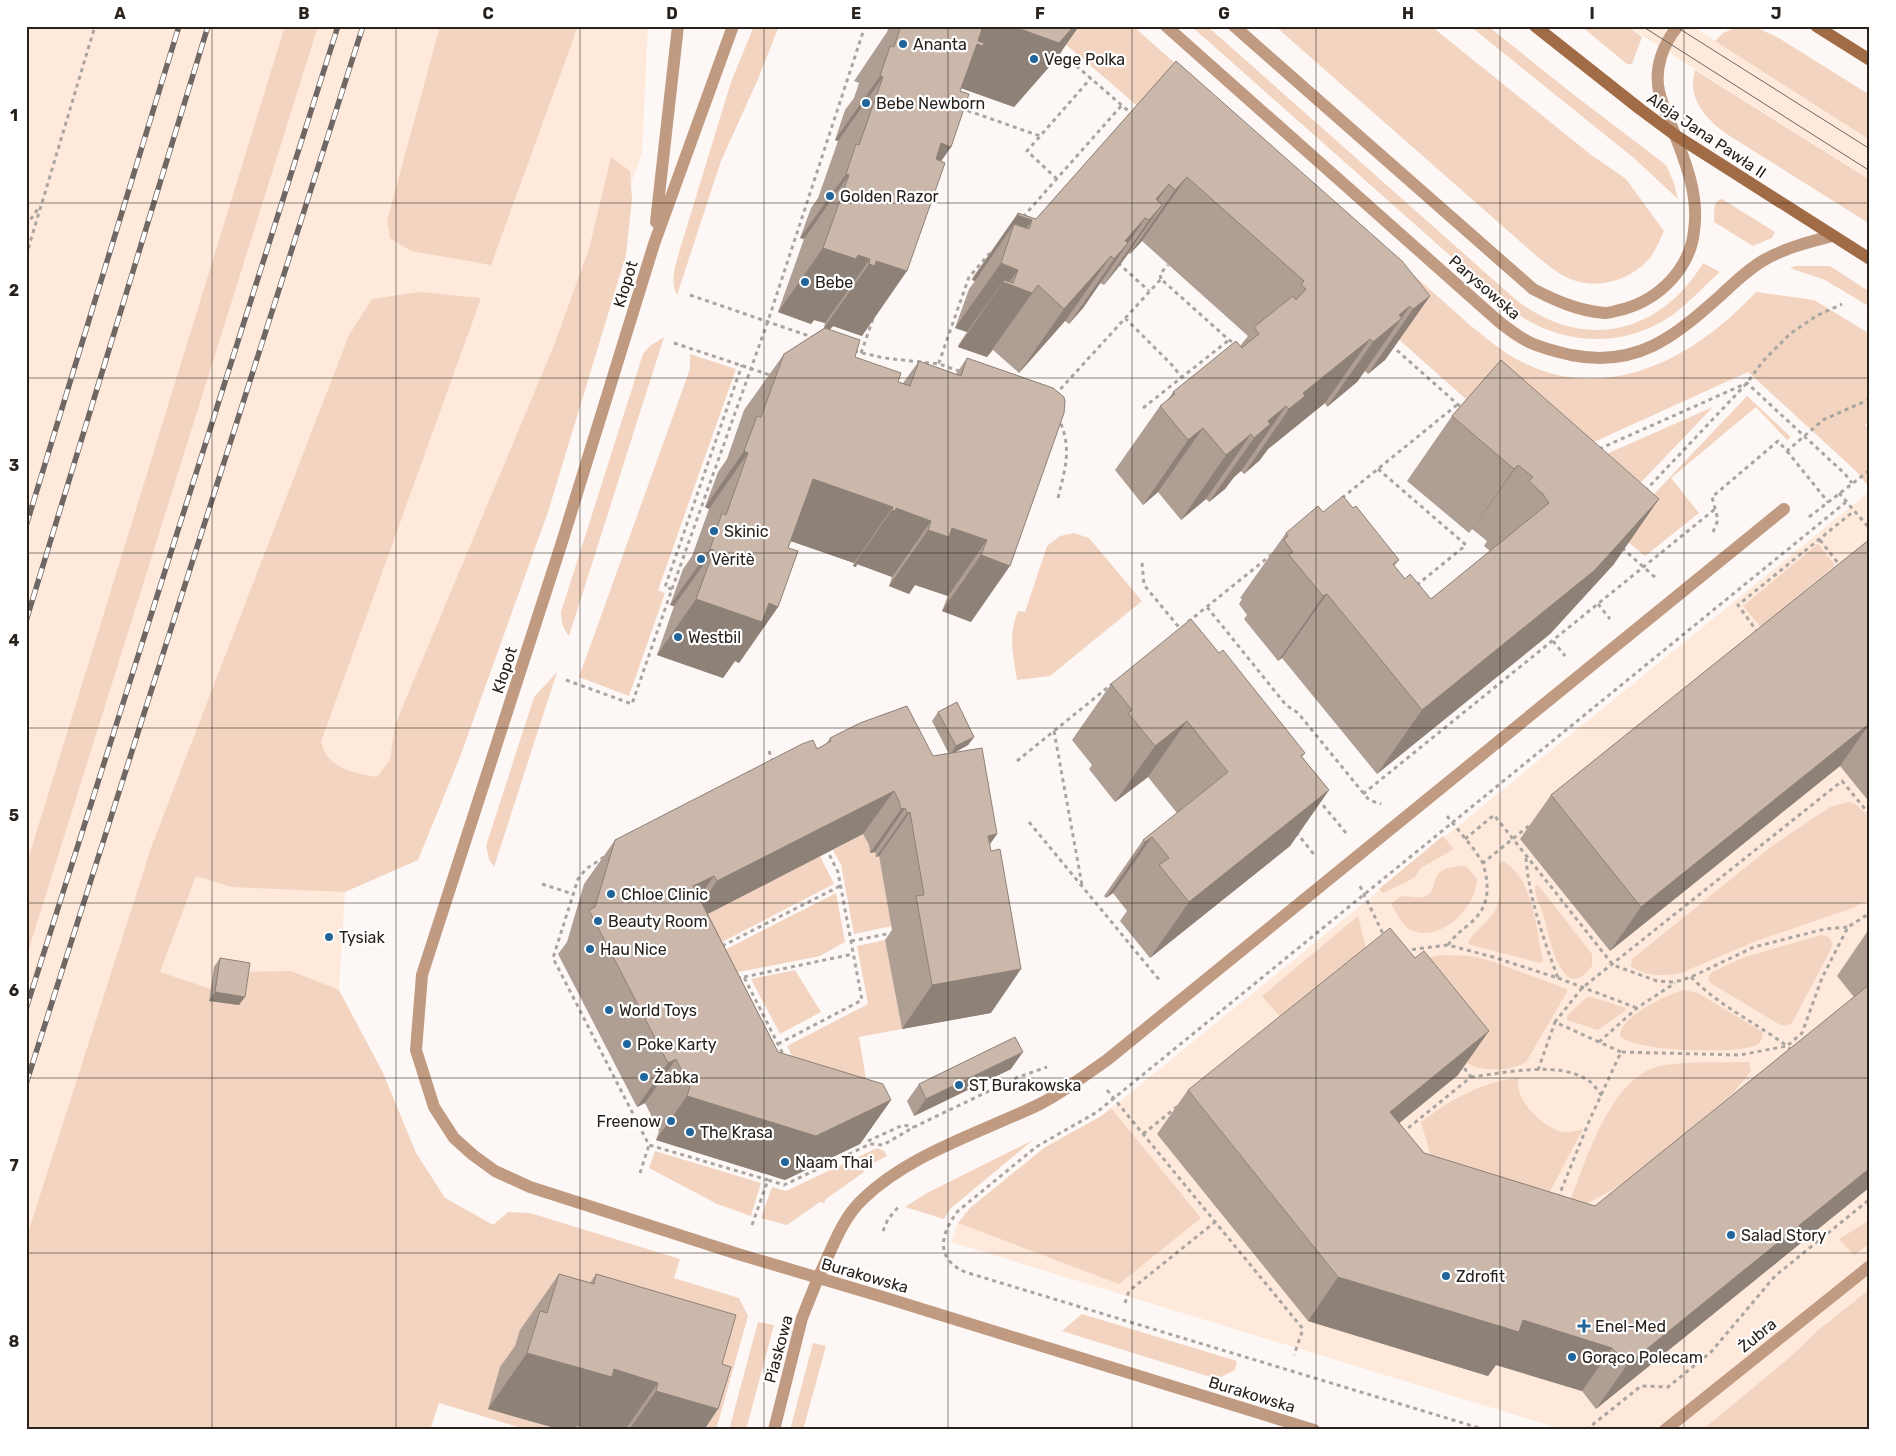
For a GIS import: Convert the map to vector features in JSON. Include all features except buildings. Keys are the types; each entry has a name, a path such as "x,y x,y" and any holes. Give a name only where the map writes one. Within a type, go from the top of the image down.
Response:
{"main road":[{"name":"Aleja Jana Pawła II","path":"1535,26 1675,135 1870,259"},
{"path":"1816,26 1870,60"}],"street":[{"name":"Kłopot","path":"654,244 678,26"},
{"name":"Kłopot","path":"434,1107 416,1050 422,975 562,542 654,244 734,26"},
{"name":"Parysowska","path":"1166,26 1497,320 1517,336 1540,348 1590,359 1623,357 1654,347 1681,329 1744,274 1764,260 1793,247 1832,236"},
{"name":"Parysowska","path":"1234,26 1533,289 1558,302 1584,310 1608,313 1631,307 1651,298 1673,279 1686,259 1693,242 1695,210 1690,175 1659,91 1658,66 1666,42 1678,26"},
{"name":"Piaskowa","path":"774,1430 802,1318 818,1278 846,1220 861,1200 888,1178 916,1161 1041,1103 1074,1084 1784,509"},
{"name":"Burakowska","path":"434,1107 454,1138 473,1155 495,1171 530,1188 738,1254 1314,1430"},
{"name":"Żubra","path":"1665,1430 1870,1266"}],"path":[{"path":"26,256 95,26"},
{"path":"566,680 632,704 768,321 865,26"},
{"path":"1054,46 1137,119"},
{"path":"1057,179 1026,151 1091,78"},
{"path":"1019,221 1122,105"},
{"path":"957,107 1040,136"},
{"path":"26,226 42,203"},
{"path":"935,373 969,277 994,249"},
{"path":"1114,260 1149,291"},
{"path":"1168,265 1160,274 1161,279 1229,340 1242,349"},
{"path":"1053,398 1161,279"},
{"path":"690,295 824,341"},
{"path":"1638,498 1747,383 1763,361 1791,333 1816,316 1842,304"},
{"path":"861,354 874,316"},
{"path":"1125,318 1172,365 1188,385"},
{"path":"1143,408 1229,340"},
{"path":"674,343 777,377"},
{"path":"1391,344 1465,411"},
{"path":"852,350 861,354 884,358 939,364 966,374"},
{"path":"672,589 665,587 742,365"},
{"path":"1747,383 1845,474 1852,483 1870,470"},
{"path":"1594,452 1747,383"},
{"path":"1787,451 1823,420 1870,399"},
{"path":"1340,499 1458,404"},
{"path":"736,413 742,415"},
{"path":"1056,415 1060,420 1067,441 1066,463 1058,498"},
{"path":"733,420 740,422"},
{"path":"1710,539 1718,520 1712,497 1778,441 1828,502"},
{"path":"1378,469 1466,545 1413,588"},
{"path":"1839,493 1870,529"},
{"path":"1486,1430 955,1267 944,1253 945,1233 950,1221 958,1211 1036,1147 1097,1112 1846,502"},
{"path":"1364,794 1716,508"},
{"path":"1760,638 1746,614 1738,605 1854,511"},
{"path":"1820,540 1844,570"},
{"path":"1617,544 1659,581 1652,586"},
{"path":"1180,629 1274,553"},
{"path":"1142,563 1144,585 1186,637"},
{"path":"1598,604 1611,620"},
{"path":"1207,607 1286,705 1298,713 1369,800 1383,804 1376,810"},
{"path":"1604,626 1618,614"},
{"path":"1553,641 1566,657 1573,651"},
{"path":"1017,761 1113,683"},
{"path":"1054,731 1082,886"},
{"path":"769,752 774,765"},
{"path":"1538,1070 1555,1022 1582,988 1613,966 1842,782 1870,815"},
{"path":"1314,794 1347,834 1354,828"},
{"path":"1445,814 1483,863 1486,874 1486,899 1481,912 1469,925 1455,934 1448,945"},
{"path":"1465,839 1494,815 1613,966 1657,981 1675,982"},
{"path":"1483,863 1536,820"},
{"path":"1029,822 1163,984"},
{"path":"1295,831 1317,858"},
{"path":"778,1044 862,1000 838,872 824,844"},
{"path":"1310,864 1324,852"},
{"path":"611,854 586,869 578,879 553,958 649,1145 640,1173"},
{"path":"1526,858 1530,884 1544,939 1558,978"},
{"path":"542,884 573,894"},
{"path":"1359,884 1385,937"},
{"path":"714,951 840,886"},
{"path":"1555,1022 1621,1052 1740,1055 1787,1046 1802,1033 1822,978 1848,928 1870,913"},
{"path":"1599,1042 1637,1008 1675,982 1690,977 1754,947 1825,929 1848,928"},
{"path":"851,941 893,933"},
{"path":"1402,955 1409,950 1448,945 1492,956 1558,978 1637,1008"},
{"path":"735,978 854,954"},
{"path":"744,976 785,1059"},
{"path":"1690,977 1704,990 1762,1027 1787,1046 1793,1052 1786,1058"},
{"path":"1557,1202 1621,1052"},
{"path":"1459,1062 1471,1077"},
{"path":"869,1141 883,1145 914,1126 1016,1078 1048,1066"},
{"path":"1396,1138 1471,1077 1538,1070 1566,1070 1589,1081 1602,1096"},
{"path":"1106,1090 1303,1329 1294,1355"},
{"path":"1143,1134 1180,1104"},
{"path":"649,1145 784,1185 903,1125 914,1126"},
{"path":"752,1225 768,1180"},
{"path":"1586,1430 1641,1386 1668,1387 1692,1368 1711,1352 1775,1276 1870,1199"},
{"path":"1125,1303 1129,1291 1215,1222"}],"shaded area":[{"path":"26,26 648,26 642,153 375,858 345,893 339,990 383,1073 416,1153 445,1198 532,1246 26,1430"},
{"path":"285,26 318,26 26,958 26,866"},
{"path":"440,26 578,26 491,265 411,251 390,238 387,221"},
{"path":"754,26 779,26 758,79 721,161 677,295 673,278 675,266 731,82"},
{"path":"1044,26 1133,26 1471,326 1510,355 1524,363 1556,375 1588,379 1620,376 1650,367 1679,354 1707,336 1733,315 1756,292 1814,300 1870,334 1870,419 1865,425 1870,429 1870,489 1857,472 1748,372 1541,466 1119,90"},
{"path":"1191,26 1207,26 1514,298 1539,315 1565,326 1591,330 1617,328 1641,320 1664,307 1685,288 1703,263 1720,272 1671,316 1651,327 1630,335 1587,339 1566,336 1545,329 1525,319 1507,306"},
{"path":"1275,26 1431,26 1590,154 1626,179 1664,231 1655,251 1650,258 1631,274 1602,283 1583,283 1555,271"},
{"path":"1470,26 1488,26 1666,165 1674,183 1678,199 1635,159"},
{"path":"1581,26 1627,26 1642,37 1632,64 1627,64"},
{"path":"1627,26 1692,26 1870,140 1870,180"},
{"path":"1740,26 1757,28 1777,37 1870,95 1870,140 1715,41 1723,33"},
{"path":"1695,70 1870,180 1870,224 1718,127 1705,114 1696,98 1693,80"},
{"path":"611,157 630,171 632,199 626,255 548,512 460,757 418,860 345,892 232,887 196,876 160,972 211,989 209,1001 238,1005 244,972 291,971 339,990 383,1073 416,1153 445,1198 493,1225 508,1212 530,1213 680,1259 674,1278 739,1298 748,1316 716,1430 689,1430 508,1369 488,1409 562,1430 528,1430 439,1403 430,1430 26,1430 26,1239 152,845 349,335 372,299 419,292 481,298 321,742 327,755 338,766 364,775 377,777 390,760 395,725 553,348 589,249"},
{"path":"1722,199 1775,232 1772,238 1753,246 1714,222 1715,205"},
{"path":"1796,266 1830,266 1870,292 1870,307 1825,280 1790,268"},
{"path":"664,337 569,636 561,619 561,612 643,354 650,346"},
{"path":"690,354 736,369 658,590 665,593 629,696 579,677 690,369"},
{"path":"1747,396 1791,437 1787,440 1756,407 1671,478 1699,513 1645,556 1617,533"},
{"path":"1713,407 1604,521 1554,477"},
{"path":"1870,491 1870,1289 1817,1331 1789,1358 1702,1430 1564,1430 951,1242 958,1223 970,1208 1044,1148 1103,1115"},
{"path":"1074,533 1089,538 1142,601 1050,676 1017,680 1012,637 1018,611 1025,612 1047,546 1060,536"},
{"path":"1818,544 1835,565 1761,627 1743,606"},
{"path":"557,672 494,867 489,859 486,846 534,697"},
{"path":"1848,802 1858,806 1870,819 1870,899 1853,908 1756,941 1681,973 1668,975 1648,974 1631,966 1632,959 1772,846 1830,807"},
{"path":"863,834 869,845 870,852 875,852 876,856 879,856 892,926 854,934 841,865 833,850"},
{"path":"1443,836 1454,849 1421,868 1415,877 1408,881 1383,893 1379,889"},
{"path":"820,856 834,884 701,953 686,925"},
{"path":"1502,861 1513,869 1527,891 1532,905 1543,961 1540,963 1468,943 1496,909 1499,893 1499,865"},
{"path":"1466,866 1477,879 1470,902 1463,912 1454,921 1432,932 1420,933 1406,927 1391,904 1396,899 1405,896 1419,898 1428,895 1441,872 1447,868"},
{"path":"1536,885 1538,885 1592,954 1592,966 1581,977 1572,978 1564,973 1558,963 1536,895"},
{"path":"836,893 845,942 820,956 713,977 705,960"},
{"path":"1358,916 1366,948 1281,1018 1262,996"},
{"path":"1821,935 1830,938 1832,947 1792,1023 1788,1025 1777,1023 1712,984 1709,980 1712,972 1745,957"},
{"path":"885,940 902,1029 859,1037 873,1121 816,1105 787,1046 868,1004 857,946"},
{"path":"1439,955 1472,956 1488,960 1567,989 1526,1062 1496,1070 1479,1068 1466,1062 1407,963"},
{"path":"795,970 821,1012 780,1034 751,979"},
{"path":"1683,990 1698,993 1761,1031 1763,1034 1758,1044 1743,1049 1685,1050 1645,1045 1629,1041 1620,1036 1622,1028 1628,1021 1645,1007"},
{"path":"1587,997 1626,1008 1625,1011 1598,1030 1567,1020 1567,1016"},
{"path":"1749,1062 1751,1071 1734,1092 1627,1182 1582,1206 1569,1203 1593,1142 1604,1120 1616,1100 1630,1083 1646,1071 1665,1065"},
{"path":"1519,1077 1520,1094 1538,1118 1547,1125 1563,1132 1583,1129 1547,1197 1434,1167 1421,1122 1467,1093 1492,1083"},
{"path":"1111,1108 1201,1218 1119,1284 958,1223 970,1208 1044,1148 1103,1115"},
{"path":"1033,1140 950,1209 944,1219 905,1207 925,1194"},
{"path":"877,1148 884,1151 887,1156 863,1168 864,1172 826,1199 824,1203 820,1202 787,1225 761,1218 772,1187 786,1191"},
{"path":"655,1151 761,1183 751,1216 717,1204 649,1168"},
{"path":"1870,1220 1870,1243 1854,1255 1839,1239"},
{"path":"1870,1289 1870,1430 1702,1430 1789,1358 1817,1331"},
{"path":"1082,1314 1237,1361 1235,1370 1217,1379 1062,1331"},
{"path":"758,1322 774,1325 746,1430 729,1430"},
{"path":"813,1343 826,1346 803,1430 790,1430"}],"tram line":[{"path":"1642,26 1870,171"},
{"path":"1675,26 1870,149"}],"railway":[{"path":"26,526 179,26"},
{"path":"26,621 208,26"},
{"path":"26,1009 338,26"},
{"path":"26,1084 363,26"}],"place":[{"name":"Ananta","path":"903,44"},
{"name":"Vege Polka","path":"1034,59"},
{"name":"Bebe Newborn","path":"866,103"},
{"name":"Golden Razor","path":"830,196"},
{"name":"Bebe","path":"805,282"},
{"name":"Skinic","path":"714,531"},
{"name":"Vèritè","path":"701,559"},
{"name":"Westbil","path":"678,637"},
{"name":"Chloe Clinic","path":"611,894"},
{"name":"Beauty Room","path":"598,921"},
{"name":"Tysiak","path":"329,937"},
{"name":"Hau Nice","path":"590,949"},
{"name":"World Toys","path":"609,1010"},
{"name":"Poke Karty","path":"627,1044"},
{"name":"Żabka","path":"644,1077"},
{"name":"ST Burakowska","path":"959,1085"},
{"name":"Freenow","path":"671,1121"},
{"name":"The Krasa","path":"690,1132"},
{"name":"Naam Thai","path":"785,1162"},
{"name":"Salad Story","path":"1731,1235"},
{"name":"Zdrofit","path":"1446,1276"},
{"name":"Enel-Med","path":"1584,1326"},
{"name":"Gorąco Polecam","path":"1572,1357"}]}
